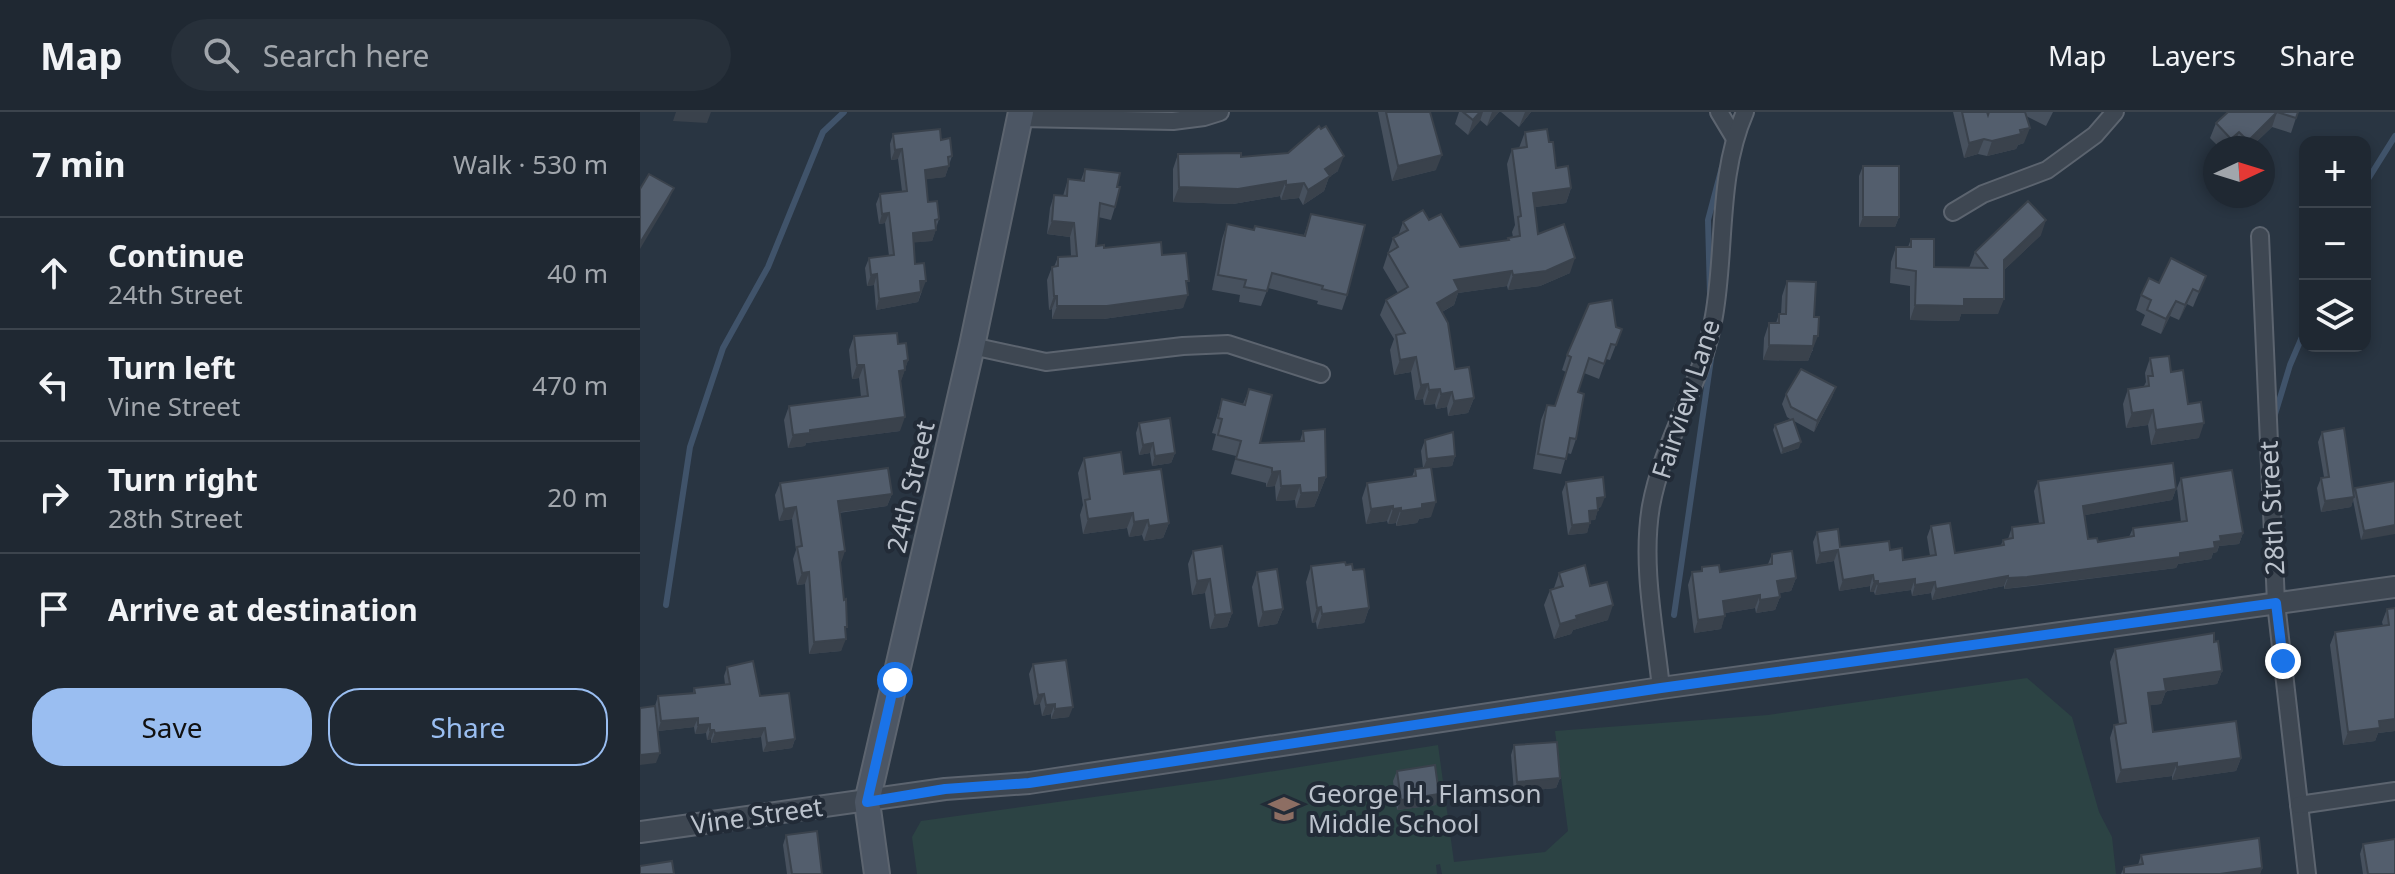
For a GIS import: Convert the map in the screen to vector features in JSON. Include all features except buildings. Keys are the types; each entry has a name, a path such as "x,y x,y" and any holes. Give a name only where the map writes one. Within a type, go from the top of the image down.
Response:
{"main road":[{"name":"24th Street","path":"877,874 867,802 972,346 1020,115"}],"street":[{"path":"1020,115 1173,121 1220,112"},
{"path":"1719,112 1734,137"},
{"name":"Fairview Lane","path":"1661,688 1649,560 1651,507 1661,470 1705,354 1714,318 1723,212 1734,137 1745,112"},
{"path":"1953,212 1983,194 2047,170 2095,135 2115,112"},
{"name":"28th Street","path":"2260,236 2276,603 2307,874"},
{"path":"972,346 1046,362 1183,346 1228,344 1321,374"},
{"name":"Vine Street","path":"640,832 945,789 1029,783 1661,688 2395,587"},
{"path":"2299,805 2395,791"}],"green space":[{"path":"2027,678 2072,717 2099,812 2112,837 2116,874 1442,874 1440,864 1436,865 1437,874 917,874 912,837 921,821 1224,779 1438,745 1454,862 1545,852 1568,831 1555,731 1768,715"}],"waterway":[{"path":"666,605 690,447 723,348 768,267 823,132 844,112"},
{"path":"2371,174 2395,136"},
{"path":"1710,294 1708,220 1722,167"},
{"path":"2273,421 2299,344"},
{"path":"1674,615 1713,345"}],"place":[{"name":"George H. Flamson Middle School","path":"1284,809"}],"route":[{"path":"895,680 867,802 945,789 1029,783 1661,688 2276,603 2283,661"}]}
